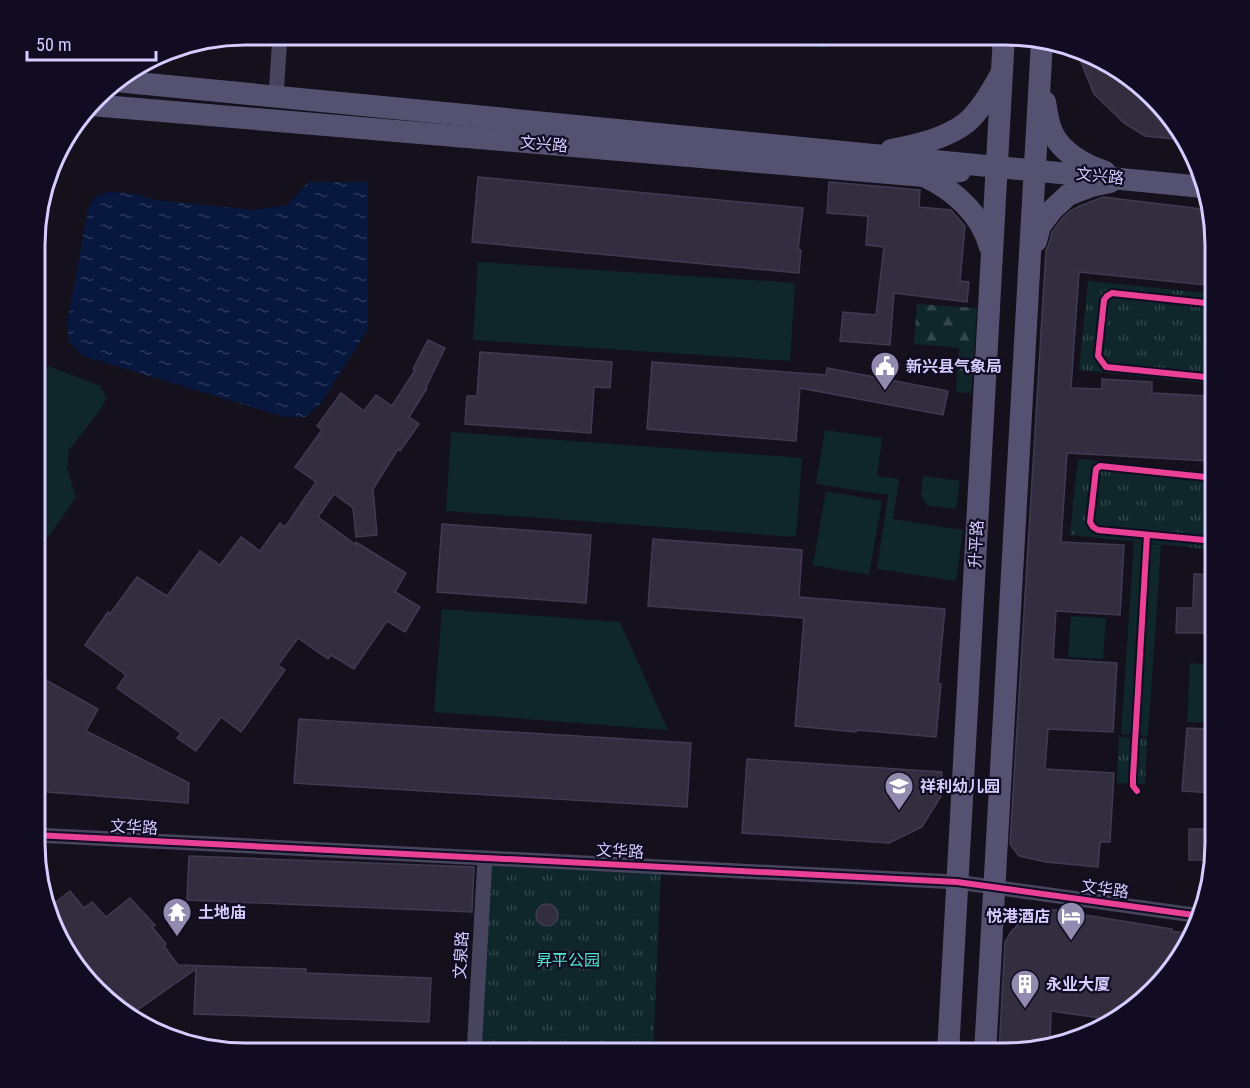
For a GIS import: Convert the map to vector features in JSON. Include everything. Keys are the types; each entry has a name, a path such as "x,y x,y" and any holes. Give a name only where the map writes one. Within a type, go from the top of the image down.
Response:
{"street":[{"path":"276,96 279,45"},
{"name":"升平路","path":"949,1043 1003,45"},
{"path":"986,1043 1041,49"},
{"path":"871,154 907,147 942,136 966,122 993,89 1002,72"},
{"name":"文兴路","path":"129,82 276,96 460,125 924,176 997,166"},
{"path":"1039,82 1053,133 1068,153 1091,167 1123,179"},
{"name":"文兴路","path":"102,106 460,125 871,154 1196,185"},
{"path":"924,176 944,187 968,207 986,234 992,257"},
{"path":"1029,268 1040,226 1052,210 1068,195 1091,186 1123,179"},
{"name":"文华路","path":"45,836 957,882 1192,915"},
{"name":"文泉路","path":"475,1043 485,858"}],"green space":[{"path":"795,45 826,45 826,48"},
{"path":"478,262 795,283 790,361 473,340"},
{"path":"1088,281 1205,293 1205,383 1079,370"},
{"path":"917,304 977,308 971,393 956,392 959,348 914,344"},
{"path":"45,366 101,386 106,398 101,409 69,450 67,468 76,497 45,541"},
{"path":"825,430 882,438 877,476 899,479 893,519 963,530 956,581 877,569 888,495 816,484"},
{"path":"451,432 802,458 796,537 446,511"},
{"path":"1078,459 1205,472 1205,549 1070,535"},
{"path":"923,476 960,481 956,509 928,506 921,496"},
{"path":"826,491 882,501 869,575 813,565"},
{"path":"1134,542 1161,545 1148,736 1121,734"},
{"path":"442,609 620,622 668,730 434,712"},
{"path":"1071,616 1106,618 1103,659 1068,657"},
{"path":"1190,663 1205,664 1205,723 1187,722"},
{"path":"1119,737 1147,738 1145,784 1117,783"},
{"name":"昇平公园","path":"485,858 661,867 653,1043 475,1043"}],"water":[{"path":"308,182 368,182 368,329 318,407 305,417 285,417 83,356 69,342 67,324 88,210 95,197 108,192 136,194 155,200 254,210 287,205"}],"building":[{"path":"1081,60 1094,66 1127,86 1147,103 1174,139 1145,136 1124,123 1094,94"},
{"path":"478,177 803,208 798,250 801,250 799,273 472,242"},
{"path":"829,182 920,190 919,207 951,210 965,226 960,281 969,282 967,302 894,293 890,345 840,341 843,312 876,315 884,247 866,245 868,216 827,213"},
{"path":"1103,197 1201,209 1205,232 1205,285 1079,272 1071,388 1102,389 1102,379 1152,382 1152,393 1205,396 1205,461 1067,453 1061,542 1124,545 1120,615 1056,611 1053,659 1117,663 1113,732 1048,729 1045,769 1114,773 1110,842 1100,842 1098,867 1046,862 1019,856 1010,844 1046,250 1052,232 1062,219 1070,211"},
{"path":"428,340 445,348 427,388 409,417 419,424 400,451 398,449 373,489 377,535 356,537 353,508 334,494 318,517 356,545 356,542 406,573 395,592 420,607 405,632 387,621 354,669 331,655 328,659 298,638 278,665 285,670 241,732 221,717 196,751 177,738 181,733 117,688 126,675 85,645 137,577 167,596 200,551 220,565 241,537 260,551 280,523 285,527 316,482 295,467 322,430 317,426 341,393 364,411 376,395 392,406 415,370 413,369"},
{"path":"480,352 612,362 610,388 594,387 591,433 465,424 467,396 477,396"},
{"path":"652,362 826,375 827,368 948,391 943,415 800,388 796,441 647,429"},
{"path":"442,524 591,535 586,603 437,592"},
{"path":"653,539 802,550 799,597 945,609 936,737 795,726 804,618 648,606"},
{"path":"1194,574 1205,575 1205,633 1176,633 1177,608 1193,608"},
{"path":"45,680 98,709 86,731 189,783 188,803 45,792"},
{"path":"299,719 691,743 687,807 294,783"},
{"path":"1187,728 1205,729 1205,792 1182,791"},
{"path":"747,759 942,772 941,796 922,827 889,843 742,833"},
{"path":"1189,829 1205,829 1204,860 1189,860"},
{"path":"189,856 474,867 472,912 187,900"},
{"path":"70,891 84,908 92,902 106,917 130,898 155,925 152,927 166,944 164,946 178,965 306,969 306,973 431,978 429,1022 194,1014 196,969 136,1010 103,985 95,975 72,943 60,920 55,903"},
{"path":"547,904 555,907 558,915 555,923 547,926 539,923 536,915 539,907"},
{"name":"永业大厦","path":"1048,909 1184,933 1171,954 1147,985 1116,1009 1101,1018 1051,1011 1050,1037 1018,1043 1000,1043 1005,942 1025,917"}],"cycle path":[{"path":"1205,303 1112,293 1104,300 1098,356 1106,367 1205,377"},
{"path":"1205,477 1100,466 1096,469 1090,522 1098,530 1205,540"},
{"path":"1137,791 1133,786 1133,777 1147,535"},
{"path":"45,836 957,882 1192,915"}],"place":[{"name":"新兴县气象局","path":"885,392"},
{"name":"祥利幼儿园","path":"899,812"},
{"name":"土地庙","path":"177,938"},
{"name":"悦港酒店","path":"1071,942"},
{"name":"永业大厦","path":"1025,1010"}]}
